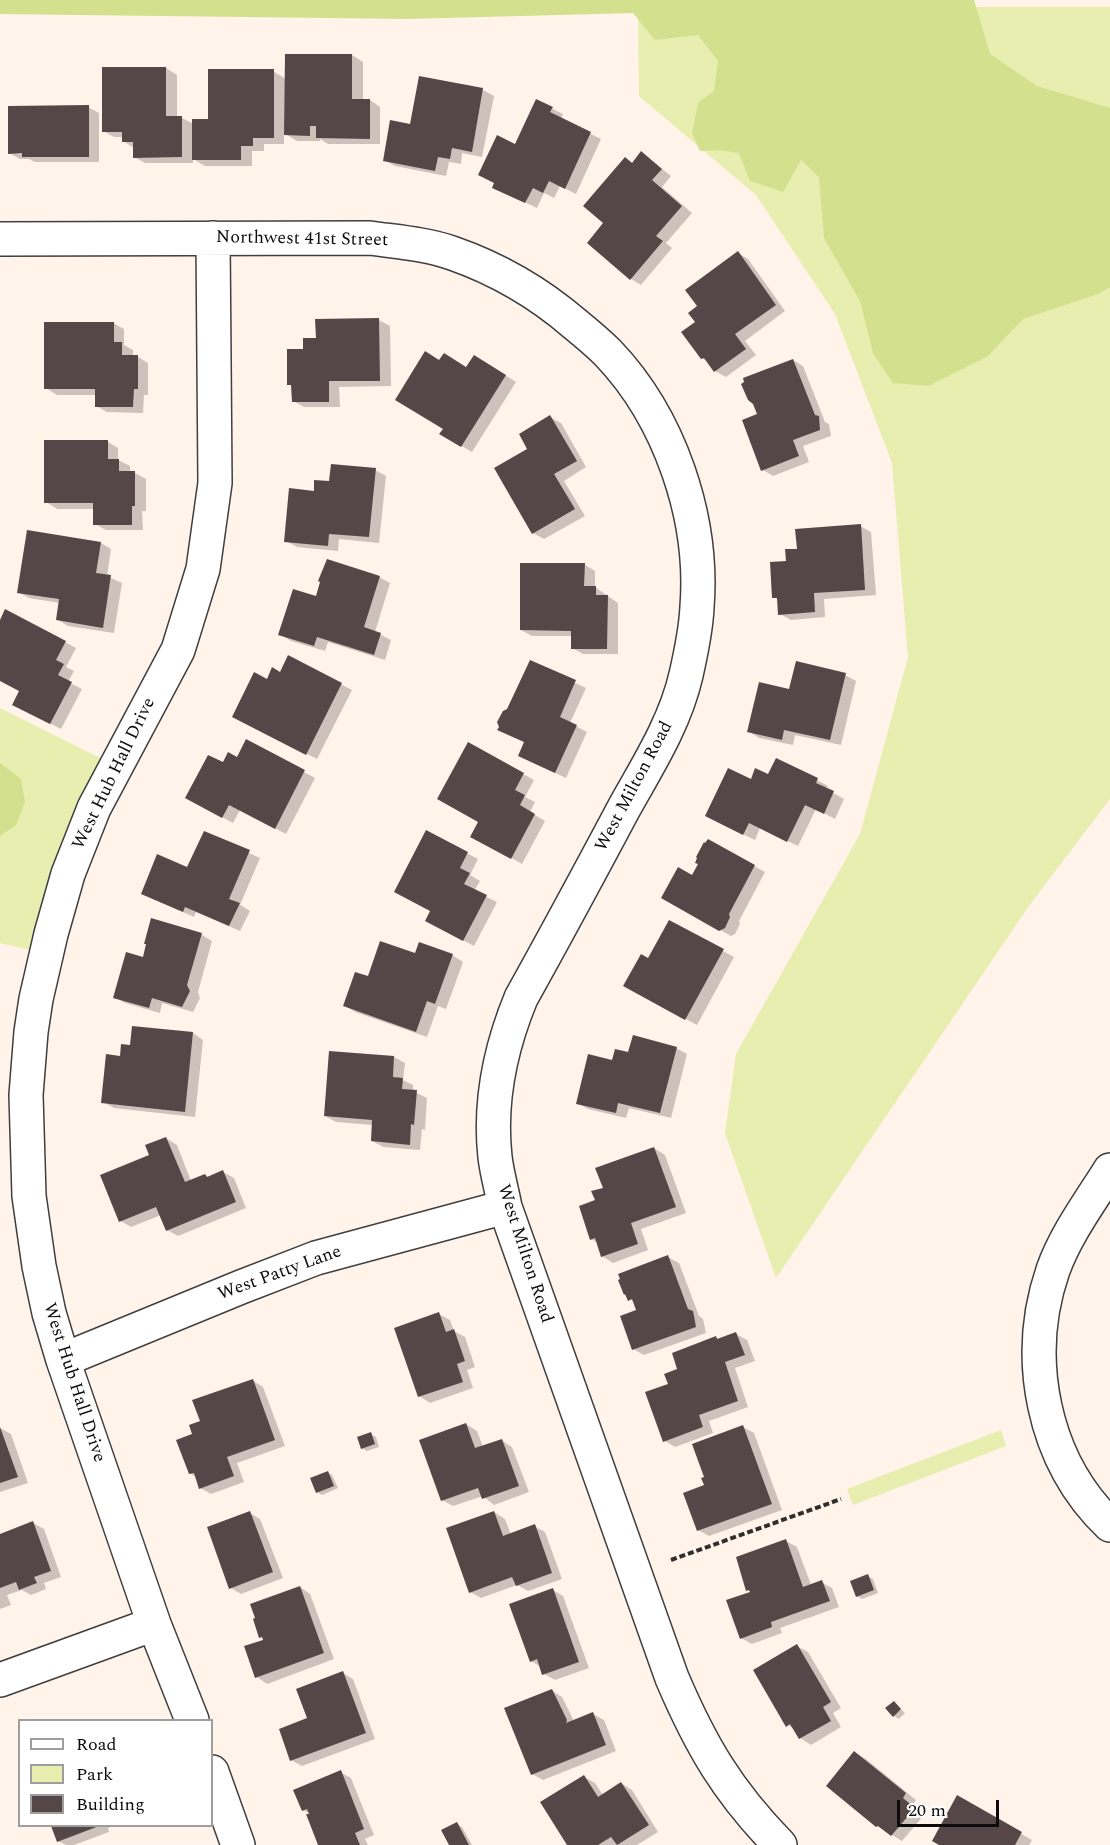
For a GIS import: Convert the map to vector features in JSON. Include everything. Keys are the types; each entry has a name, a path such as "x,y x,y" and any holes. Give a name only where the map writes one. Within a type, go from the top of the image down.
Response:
{"street":[{"name":"West Hub Hall Drive","path":"192,1719 154,1624 49,1313 39,1266 29,1196 26,1095 36,999 51,934 76,852 94,808 178,650 203,569 215,483 213,238"},
{"name":"Northwest 41st Street","path":"0,239 370,238 426,246 474,261 519,283 552,304 608,352"},
{"name":"West Milton Road","path":"608,352 647,405 664,437 677,471 688,505 694,536 697,607 686,675 663,739 521,998 510,1025 498,1067 494,1109 495,1158 505,1207 672,1678 692,1725 716,1767 753,1818 780,1845"},
{"path":"1110,1170 1072,1232 1054,1269 1043,1310 1038,1356 1042,1400 1055,1441 1074,1480 1110,1525"},
{"name":"West Patty Lane","path":"63,1360 316,1258 505,1207"},
{"path":"0,1680 154,1624"},
{"path":"213,1775 238,1845"}],"path":[{"path":"671,1560 841,1500"}],"green space":[{"path":"0,0 974,0 990,54 1037,86 1110,108 1110,287 1098,294 1023,319 988,356 928,386 893,383 873,353 860,301 824,238 819,177 801,160 783,192 750,181 739,153 719,150 700,151 692,133 698,103 714,91 718,61 698,35 655,40 633,13 408,19 0,14"},
{"path":"638,7 1110,7 1110,799 1031,903 776,1278 725,1133 736,1054 860,834 908,657 892,463 835,314 756,195 639,96"},
{"path":"0,708 116,766 47,954 0,943"},
{"path":"0,763 21,779 25,802 16,825 0,836"},
{"path":"1001,1430 1006,1446 853,1505 847,1489"}],"building":[{"path":"285,54 352,54 352,99 370,99 370,139 316,138 316,126 310,126 310,136 284,135"},
{"path":"102,67 166,67 166,116 182,116 182,157 133,158 133,142 122,142 122,132 102,132"},
{"path":"208,69 274,69 274,138 253,138 253,146 241,146 241,160 192,160 192,119 208,119"},
{"path":"419,76 483,88 472,152 452,148 450,159 438,157 435,171 383,161 390,120 410,124"},
{"path":"536,99 553,107 550,112 591,132 565,189 549,181 543,193 533,188 525,203 492,188 494,183 478,175 497,135 515,144"},
{"path":"89,105 89,157 22,157 22,153 8,154 8,106"},
{"path":"641,151 662,169 652,180 682,206 656,236 663,241 630,280 587,243 603,223 583,206 625,157 632,163"},
{"path":"738,251 776,305 735,334 746,349 714,372 681,332 695,322 688,313 697,306 685,290"},
{"path":"379,318 380,381 329,381 329,402 292,402 291,385 287,385 287,349 303,349 303,338 316,338 315,319"},
{"path":"44,322 114,322 114,342 122,342 122,355 138,355 138,389 134,389 133,407 95,407 95,389 44,389"},
{"path":"425,351 439,360 444,353 466,367 474,355 506,375 461,447 439,434 443,429 395,400"},
{"path":"793,359 815,415 819,416 820,430 793,440 799,456 761,471 742,420 757,414 741,384 744,382 743,378"},
{"path":"550,415 577,461 554,474 575,509 532,534 494,468 527,449 519,434"},
{"path":"44,440 108,440 108,459 119,459 119,471 135,471 135,506 132,506 132,525 93,525 93,503 44,503"},
{"path":"331,464 376,468 369,537 329,534 328,546 284,542 289,488 314,491 314,480 329,481"},
{"path":"861,524 865,590 814,593 815,612 778,615 777,598 772,598 770,562 786,561 785,549 797,549 795,529"},
{"path":"27,530 101,542 96,573 111,575 103,628 56,620 59,599 17,593"},
{"path":"327,559 380,576 364,627 381,633 374,655 317,637 314,646 278,635 293,589 316,596 320,582 318,581"},
{"path":"520,563 585,563 584,586 596,586 596,595 608,595 607,649 571,649 571,631 520,630"},
{"path":"5,609 66,641 56,660 64,664 58,675 72,682 50,724 12,705 19,691 0,681 0,620"},
{"path":"288,655 342,683 306,755 232,717 254,672 267,679 272,667 280,672"},
{"path":"530,660 576,680 560,717 577,725 555,773 518,756 524,742 497,730 499,727 497,722 503,711 507,709"},
{"path":"796,661 846,673 830,740 784,730 782,740 747,732 759,682 789,689"},
{"path":"246,739 305,770 275,829 229,805 222,818 185,798 208,755 223,762 228,752 237,757"},
{"path":"468,742 524,773 515,790 525,795 520,805 535,814 511,859 470,837 478,822 437,799"},
{"path":"776,758 818,778 816,783 834,791 824,814 805,805 787,842 749,823 743,835 705,816 728,768 751,779 755,768 768,774"},
{"path":"426,830 468,852 460,868 470,873 464,884 487,895 463,941 425,921 430,911 394,892"},
{"path":"204,831 250,850 229,899 240,903 229,926 185,907 183,912 141,894 157,854 187,867"},
{"path":"708,839 755,865 729,914 725,928 719,931 661,898 678,867 692,875 698,864 695,863 696,857"},
{"path":"151,918 202,933 187,985 190,991 182,1007 152,998 149,1008 113,998 126,952 143,957"},
{"path":"669,920 724,949 685,1020 623,986 641,954 648,958"},
{"path":"380,941 415,953 419,942 453,954 435,1004 427,1001 416,1032 343,1006 355,972 368,976"},
{"path":"132,1026 193,1032 185,1112 101,1103 106,1054 120,1056 121,1044 130,1045"},
{"path":"633,1035 677,1047 660,1113 618,1103 616,1113 576,1104 588,1054 612,1060 615,1049 628,1052"},
{"path":"329,1051 394,1056 393,1077 403,1078 402,1089 417,1090 410,1145 371,1141 372,1120 324,1116"},
{"path":"166,1137 185,1182 205,1174 207,1177 223,1170 236,1202 166,1231 156,1207 119,1222 100,1175 149,1155 145,1145"},
{"path":"654,1147 676,1207 631,1223 638,1244 601,1257 595,1238 590,1240 579,1206 595,1200 591,1191 603,1188 595,1168"},
{"path":"668,1255 688,1309 693,1311 696,1327 632,1350 620,1316 636,1310 632,1299 628,1301 624,1295 618,1274"},
{"path":"439,1312 446,1332 454,1329 465,1361 457,1364 463,1382 418,1397 394,1328"},
{"path":"736,1332 745,1355 725,1362 738,1401 699,1415 703,1427 663,1442 645,1392 668,1384 664,1374 677,1369 672,1353 716,1336 717,1339"},
{"path":"253,1379 275,1440 227,1457 234,1476 199,1489 194,1473 189,1474 176,1440 192,1434 189,1425 200,1421 192,1400"},
{"path":"466,1423 475,1448 502,1439 519,1486 482,1499 478,1488 441,1501 419,1440"},
{"path":"743,1425 772,1504 697,1531 683,1493 704,1485 701,1478 704,1477 692,1444"},
{"path":"0,1427 18,1477 0,1483"},
{"path":"371,1432 375,1444 361,1449 357,1437"},
{"path":"328,1471 334,1486 316,1493 310,1478"},
{"path":"250,1511 273,1572 229,1589 207,1527"},
{"path":"494,1511 503,1536 535,1524 552,1573 516,1586 512,1577 469,1593 446,1528"},
{"path":"33,1521 51,1571 34,1577 37,1583 19,1590 16,1582 0,1588 0,1534"},
{"path":"786,1539 803,1587 822,1580 830,1601 771,1622 772,1627 740,1639 726,1600 750,1592 746,1591 736,1557"},
{"path":"868,1574 874,1590 856,1597 850,1581"},
{"path":"300,1586 324,1653 255,1678 244,1646 263,1640 262,1637 259,1638 250,1604"},
{"path":"553,1588 579,1662 542,1675 537,1659 530,1662 509,1604"},
{"path":"797,1644 831,1702 823,1707 831,1721 799,1739 790,1724 786,1727 753,1670"},
{"path":"343,1671 366,1733 290,1761 279,1729 307,1718 296,1689"},
{"path":"552,1689 567,1720 566,1723 593,1712 606,1745 531,1775 504,1708"},
{"path":"894,1701 901,1709 893,1717 885,1708"},
{"path":"854,1751 906,1793 903,1798 915,1808 891,1836 878,1826 876,1827 826,1786"},
{"path":"341,1770 364,1829 355,1833 360,1845 318,1845 306,1814 309,1814 307,1809 302,1811 293,1790"},
{"path":"584,1775 598,1797 621,1782 649,1825 617,1845 611,1837 598,1845 567,1845 540,1802"},
{"path":"957,1795 1022,1832 1015,1845 939,1845 932,1841"},
{"path":"457,1822 469,1845 449,1845 441,1830"},
{"path":"51,1827 96,1827 57,1842"}]}
